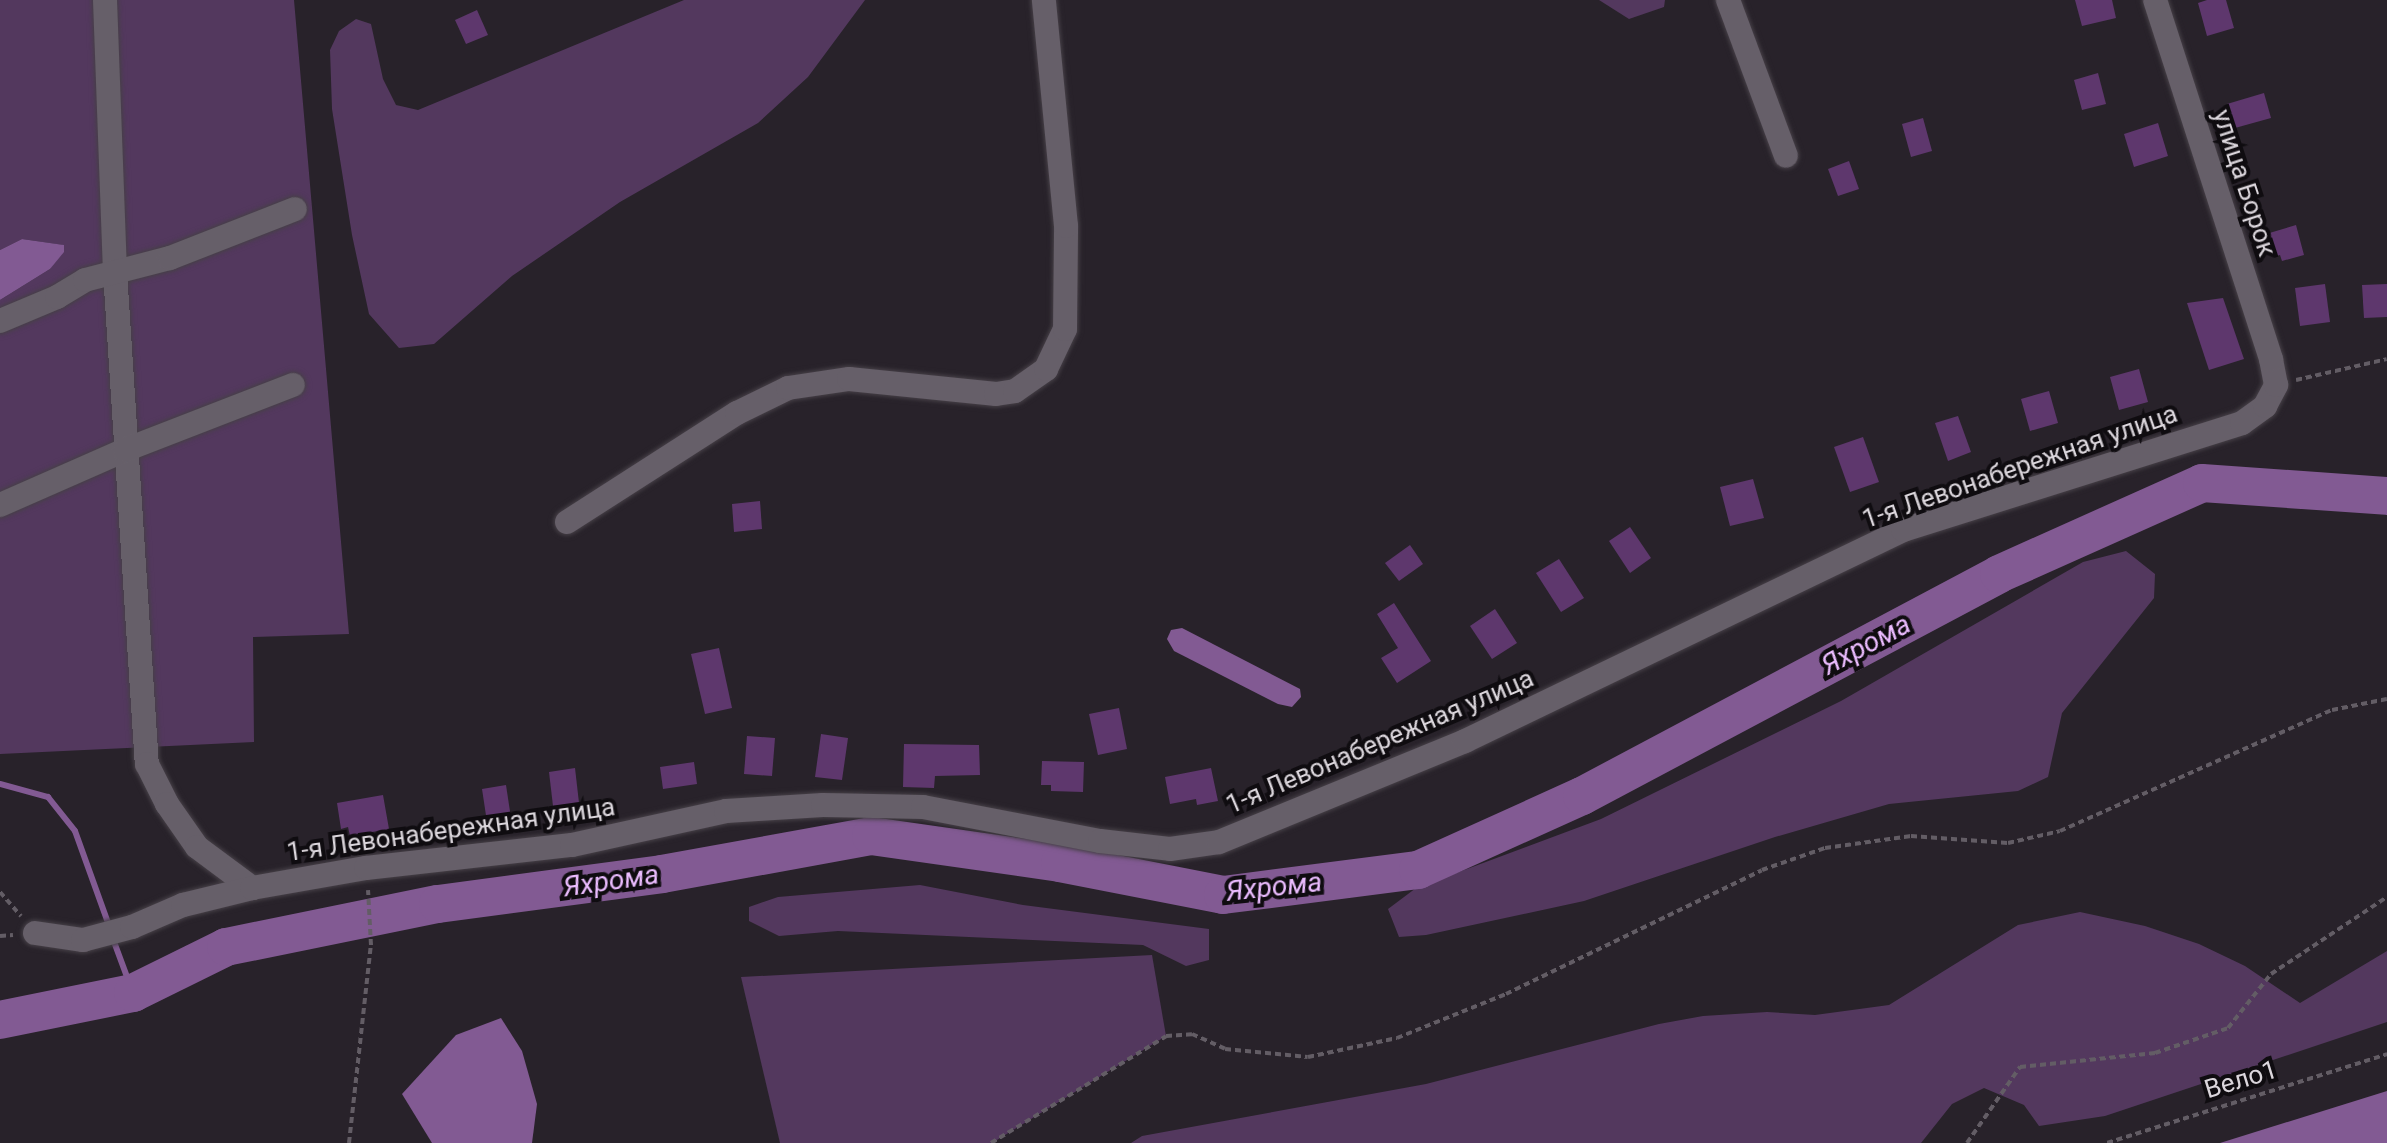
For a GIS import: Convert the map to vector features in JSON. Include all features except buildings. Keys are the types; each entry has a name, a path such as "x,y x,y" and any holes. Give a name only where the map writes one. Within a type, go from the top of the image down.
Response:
{"street":[{"path":"105,0 115,272 147,764 167,804 197,847 252,888"},
{"path":"567,522 737,413 788,388 849,379 996,394 1015,391 1046,369 1065,329 1066,226 1044,0"},
{"path":"1728,0 1786,156"},
{"name":"улица Борок","path":"2155,0 2276,385"},
{"path":"0,321 57,297 85,280 170,258 295,209"},
{"path":"0,505 125,450 293,385"},
{"name":"1-я Левонабережная улица","path":"35,933 83,940 132,927 183,905 252,888 366,868 572,845 726,811 823,805 923,807 1100,841 1170,849 1219,842 1465,741 1903,530 2242,423 2265,406 2276,385"}],"path":[{"path":"2276,385 2387,359"},
{"path":"991,1143 1166,1036 1192,1034 1225,1049 1308,1057 1397,1038 1506,994 1762,870 1825,848 1911,836 2008,843 2060,831 2332,710 2387,699"},
{"path":"0,892 35,933"},
{"path":"349,1143 371,945 368,892"},
{"path":"1967,1143 2020,1067 2155,1053 2228,1028 2271,974 2387,897"},
{"name":"Вело1","path":"2107,1143 2387,1054"}],"shaded area":[{"path":"0,0 294,0 349,634 253,637 254,742 0,754 0,300 50,269 63,245 22,239 0,250"},
{"path":"684,0 865,0 808,77 758,123 620,202 512,276 434,344 399,348 369,314 352,235 332,109 330,50 339,31 356,19 371,24 383,79 396,105 418,110"},
{"path":"1599,0 1665,0 1664,7 1629,19"},
{"path":"22,239 64,245 64,252 50,269 0,300 0,250"},
{"path":"2126,551 2155,574 2154,598 2062,713 2048,777 2018,791 1889,804 1775,837 1584,901 1426,935 1399,937 1388,909 1416,888 1601,819 1841,701 2083,562"},
{"path":"1182,628 1300,689 1301,697 1292,707 1278,704 1174,651 1167,639 1171,630"},
{"path":"920,885 1023,905 1209,929 1209,960 1186,966 1143,945 838,931 779,936 749,921 749,907 778,897"},
{"path":"2080,912 2145,926 2199,944 2245,966 2300,1003 2387,951 2387,1022 2105,1116 2039,1126 2024,1105 1984,1088 1952,1104 1921,1143 1131,1143 1142,1136 1426,1084 1659,1024 1703,1016 1767,1012 1815,1015 1889,1005 2018,925"},
{"path":"1152,955 1166,1036 992,1143 780,1143 741,977"},
{"path":"501,1018 522,1051 537,1104 532,1143 432,1143 402,1094 456,1035"},
{"path":"2387,1091 2387,1143 2220,1143"}],"waterway":[{"name":"Яхрома","path":"0,1020 133,993 226,947 438,904 662,874 871,836 1060,863 1223,895 1418,870 1582,796 1999,574 2202,483 2387,496"},
{"path":"0,784 48,797 75,831 110,928"},
{"path":"113,939 133,993"}]}
